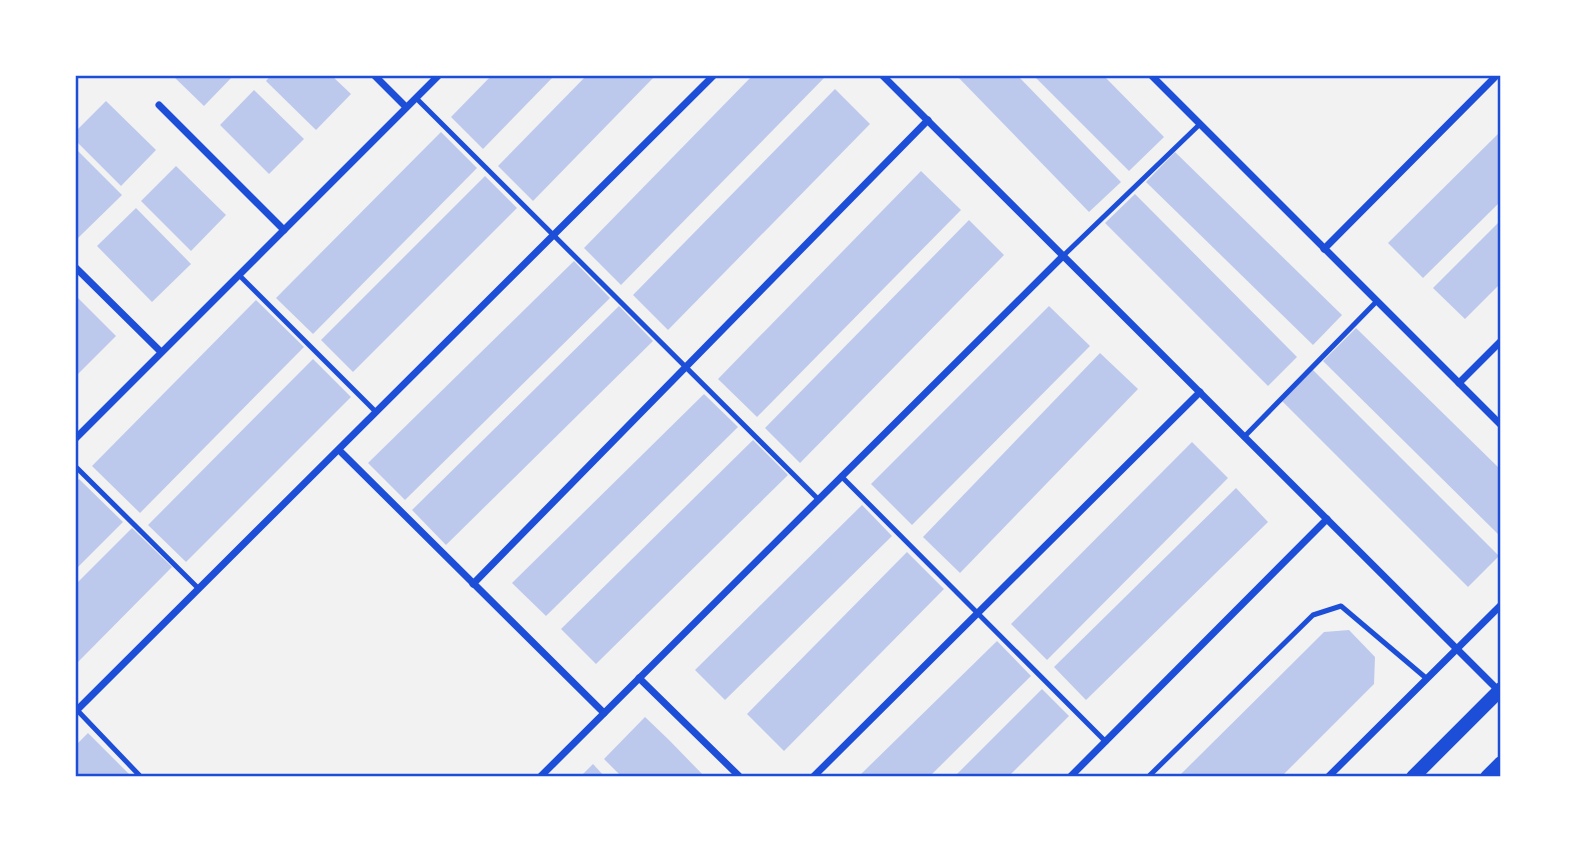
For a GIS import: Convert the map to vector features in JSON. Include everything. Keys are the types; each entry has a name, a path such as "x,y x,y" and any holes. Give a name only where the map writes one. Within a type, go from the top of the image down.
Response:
{"main road":[{"path":"1413,777 1500,691"},
{"path":"1487,777 1501,763"}],"street":[{"path":"374,75 406,107"},
{"path":"75,439 439,75"},
{"path":"76,711 714,75"},
{"path":"1151,75 1501,425"},
{"path":"1324,249 1499,75"},
{"path":"888,77 1063,256 1500,691"},
{"path":"159,105 284,230"},
{"path":"473,584 928,120"},
{"path":"540,777 1063,256"},
{"path":"75,267 161,352"},
{"path":"1459,383 1501,341"},
{"path":"813,777 1200,392"},
{"path":"338,450 604,713"},
{"path":"1070,777 1327,519"},
{"path":"1328,777 1501,605"},
{"path":"639,678 740,777"}],"lane":[{"path":"416,98 818,499"},
{"path":"1063,256 1200,124"},
{"path":"239,275 376,412"},
{"path":"1244,437 1377,301"},
{"path":"75,466 198,589"},
{"path":"841,476 1105,742"},
{"path":"1148,777 1313,615 1341,606 1426,678"},
{"path":"76,711 141,777"}],"building":[{"path":"172,75 234,75 204,106"},
{"path":"271,75 331,75 351,94 316,130 266,81"},
{"path":"492,75 555,75 483,149 451,117"},
{"path":"587,75 656,75 533,201 498,166"},
{"path":"753,75 825,77 621,285 584,248"},
{"path":"956,75 1017,75 1121,182 1089,212"},
{"path":"1033,75 1103,75 1164,137 1129,171"},
{"path":"835,89 870,124 668,330 633,295"},
{"path":"254,90 304,139 269,174 220,125"},
{"path":"106,101 156,150 121,186 75,140 75,132"},
{"path":"1501,131 1501,201 1423,278 1388,243"},
{"path":"441,132 477,168 313,334 276,298"},
{"path":"75,148 122,195 78,238 75,235"},
{"path":"1175,152 1342,315 1313,345 1146,182"},
{"path":"176,166 226,215 191,251 141,201"},
{"path":"921,171 961,210 757,417 718,379"},
{"path":"485,176 517,208 353,372 321,340"},
{"path":"1135,194 1297,357 1268,386 1105,223"},
{"path":"136,208 191,264 152,302 97,246"},
{"path":"969,220 1004,255 800,463 765,428"},
{"path":"1501,220 1501,283 1465,319 1433,288"},
{"path":"574,261 610,298 405,500 368,463"},
{"path":"75,295 116,336 75,377"},
{"path":"256,300 304,347 140,513 92,466"},
{"path":"619,306 653,341 446,545 412,510"},
{"path":"1049,306 1090,346 912,525 871,484"},
{"path":"1356,328 1501,470 1501,537 1323,361"},
{"path":"1100,353 1138,389 960,573 923,537"},
{"path":"313,359 351,397 186,562 148,525"},
{"path":"1313,370 1499,556 1468,587 1282,401"},
{"path":"704,394 738,427 546,616 512,583"},
{"path":"753,440 788,475 596,664 561,629"},
{"path":"1192,442 1228,478 1047,660 1011,624"},
{"path":"79,479 123,522 75,570 75,483"},
{"path":"1236,488 1268,522 1086,700 1054,667"},
{"path":"862,505 892,536 725,700 695,670"},
{"path":"132,528 172,567 75,665 75,585"},
{"path":"907,552 944,589 784,751 747,714"},
{"path":"1349,630 1375,657 1374,684 1281,777 1178,777 1324,632"},
{"path":"997,641 1031,676 929,777 858,777"},
{"path":"1042,689 1069,716 1008,777 954,777"},
{"path":"645,717 705,777 622,777 604,759"},
{"path":"88,733 132,777 75,777 75,746"},
{"path":"593,764 605,777 580,777"}]}
